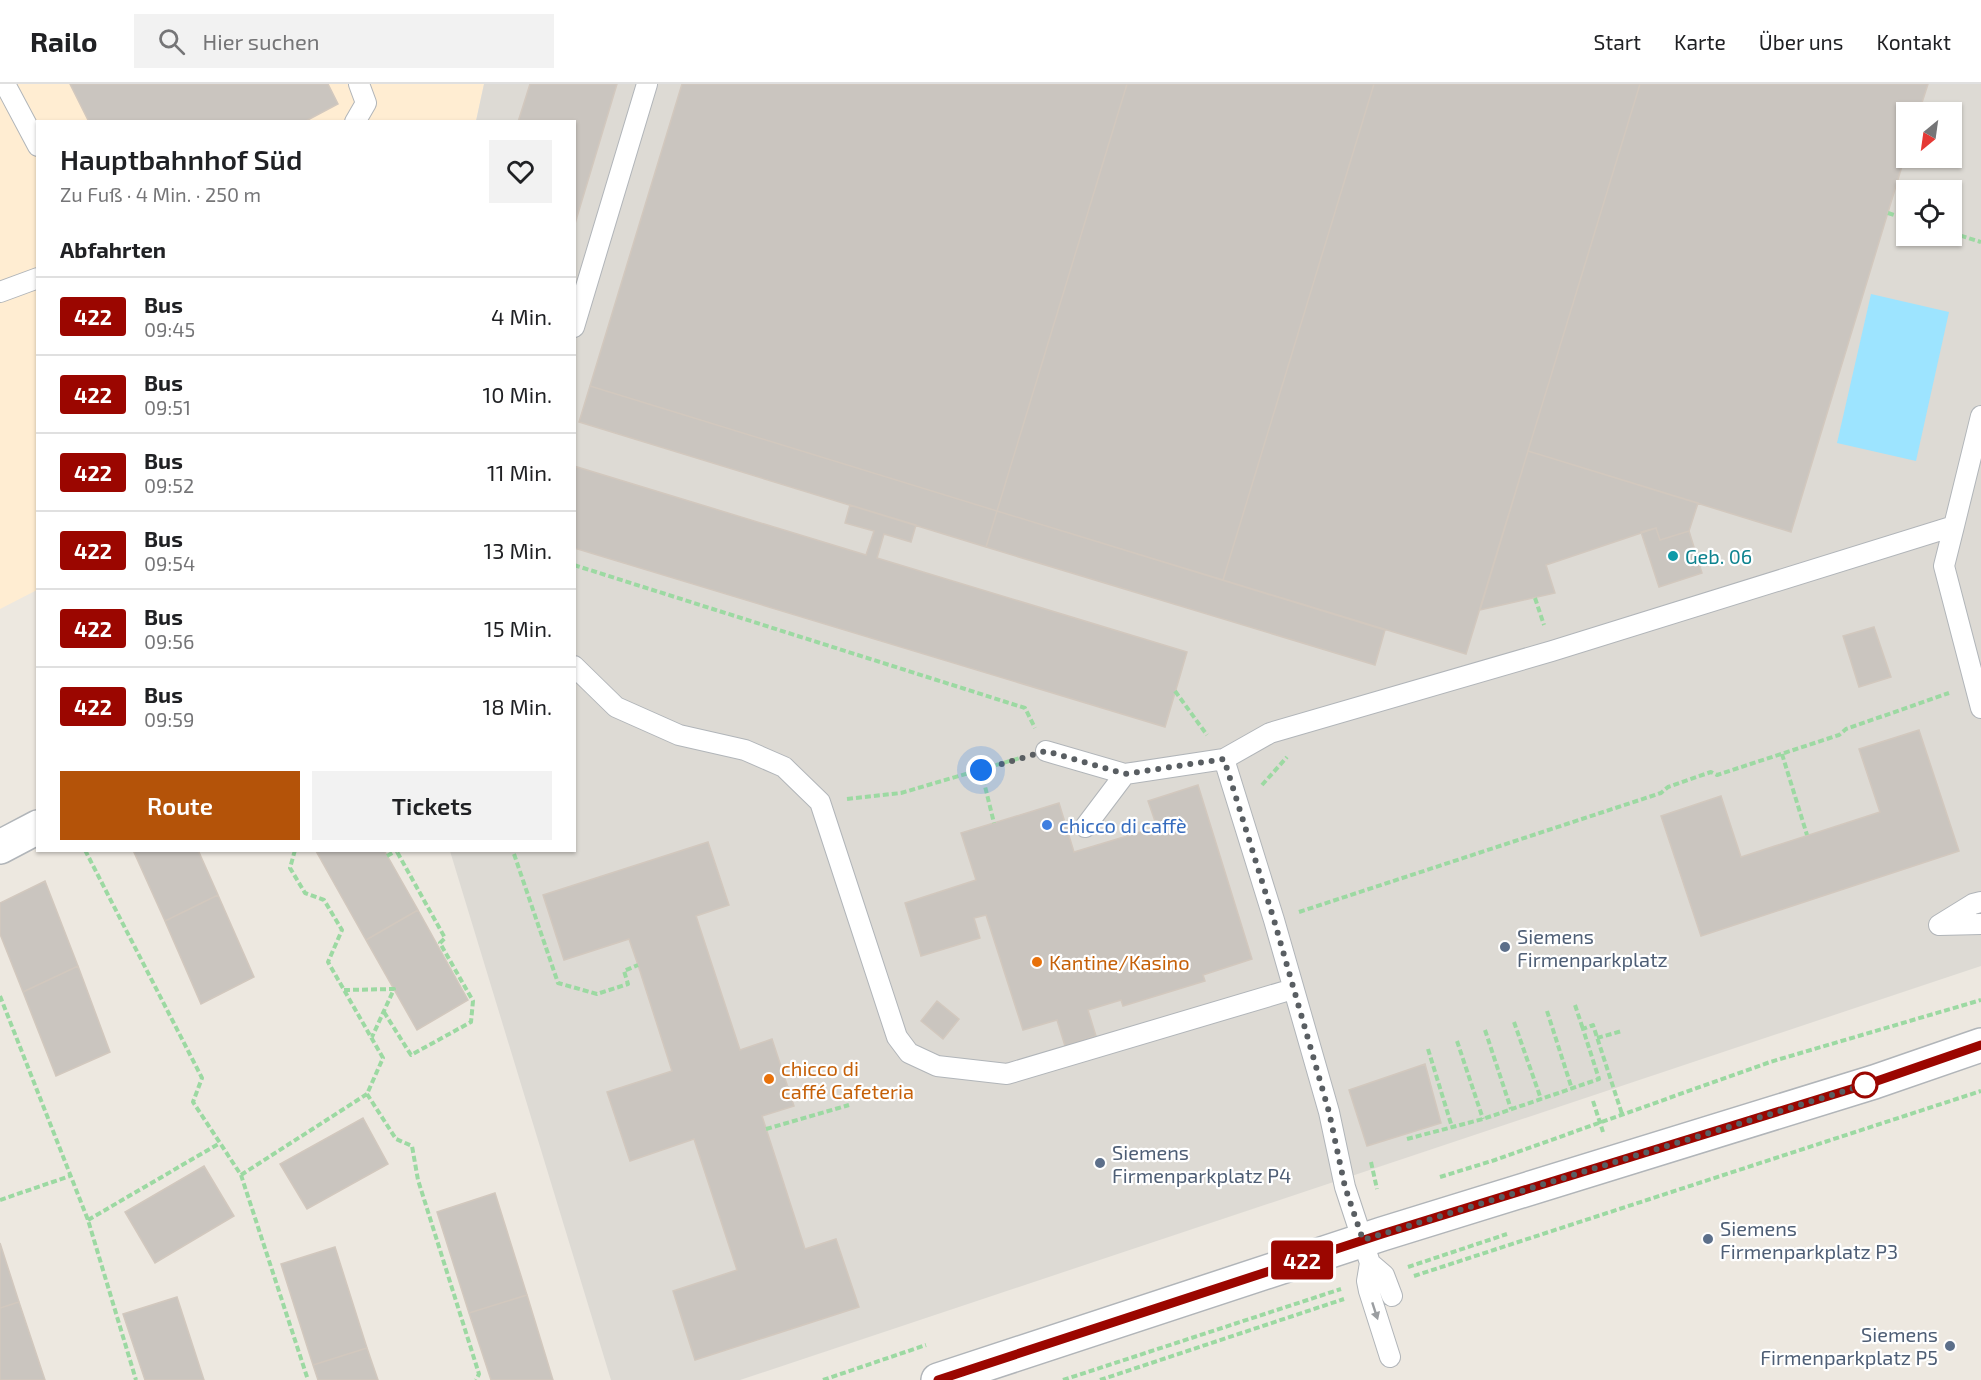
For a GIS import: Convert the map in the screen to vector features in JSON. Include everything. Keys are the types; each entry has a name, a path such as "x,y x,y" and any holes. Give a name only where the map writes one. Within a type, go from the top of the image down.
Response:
{"street":[{"path":"0,848 36,828"},
{"path":"938,1380 1367,1251 1981,1045"}],"lane":[{"path":"5,84 36,142"},
{"path":"356,120 366,103 359,84"},
{"path":"576,320 647,84"},
{"path":"0,292 36,279"},
{"path":"1981,416 1944,566 1981,708"},
{"path":"1046,751 1125,774 1224,759 1270,733 1552,651 1954,526"},
{"path":"576,668 616,707 679,735 745,750 784,767 820,802 897,1037 909,1053 937,1066 1007,1074 1293,989"},
{"path":"1224,759 1274,920 1329,1112 1345,1187 1367,1251 1384,1275 1390,1290"},
{"path":"1085,827 1125,774"},
{"path":"1981,902 1973,904 1939,925 1981,924"},
{"path":"1367,1251 1369,1291 1390,1357"}],"path":[{"path":"1888,213 1896,216"},
{"path":"1962,236 1981,242"},
{"path":"576,566 1025,708 1046,751 901,793 820,802"},
{"path":"1274,920 1662,793 1668,787 1711,772 1718,775 1839,735 1846,729 1974,685"},
{"path":"1782,754 1807,835"},
{"path":"981,770 994,823"},
{"path":"86,852 202,1078 193,1102 241,1175 308,1380"},
{"path":"241,1175 367,1094 383,1058 328,962 342,930 324,900 305,893 295,877 290,868 294,852"},
{"path":"387,856 394,852"},
{"path":"384,1012 411,1055 471,1022 473,1001 440,942 445,938 397,852"},
{"path":"514,854 558,983 597,993 628,984 624,971 638,965"},
{"path":"344,990 394,989 372,1038"},
{"path":"0,996 88,1220 136,1380"},
{"path":"1431,1180 1495,1160 1770,1062 1981,1000"},
{"path":"1407,1139 1483,1119 1599,1079 1575,1005"},
{"path":"1547,1011 1572,1089"},
{"path":"1514,1022 1541,1099"},
{"path":"1583,1029 1593,1025 1622,1114"},
{"path":"1485,1030 1511,1109"},
{"path":"1597,1038 1622,1030"},
{"path":"1457,1041 1483,1119"},
{"path":"1428,1049 1452,1127"},
{"path":"1390,1290 1627,1207 1981,1091"},
{"path":"367,1094 396,1139 412,1146 418,1180 478,1374 476,1380"},
{"path":"1593,1101 1600,1122"},
{"path":"766,1129 849,1105"},
{"path":"88,1220 220,1143"},
{"path":"0,1200 70,1176"},
{"path":"1623,1196 1627,1207"},
{"path":"1100,1380 1369,1291"},
{"path":"822,1380 935,1342"}],"shaded area":[{"path":"0,84 484,84 476,120 36,120 36,591 0,609"},
{"path":"484,84 1981,84 1981,966 740,1380 611,1380 450,852 576,852 576,120 476,120"}],"water":[{"path":"1871,294 1949,312 1916,461 1837,443"}],"building":[{"path":"70,84 328,84 338,104 308,120 88,120"},
{"path":"530,84 617,84 576,220 576,120 519,120"},
{"path":"682,84 1127,84 997,511 590,386"},
{"path":"1127,84 1374,84 1223,580 997,511"},
{"path":"1374,84 1640,84 1466,654 1223,580"},
{"path":"1640,84 1928,84 1922,102 1896,102 1896,168 1901,168 1791,532 1528,451"},
{"path":"590,386 997,511 986,547 579,422"},
{"path":"1528,451 1698,503 1689,531 1660,540 1656,528 1546,565 1555,593 1480,610"},
{"path":"576,467 866,555 874,531 845,523 850,505 916,525 911,542 884,534 877,558 1187,652 1165,727 576,549"},
{"path":"997,511 1385,630 1375,665 986,547"},
{"name":"Geb. 06","path":"1656,528 1660,540 1689,531 1702,573 1659,587 1641,532"},
{"path":"1874,627 1891,677 1859,687 1843,636"},
{"path":"1919,730 1959,851 1701,936 1661,816 1721,796 1741,857 1880,812 1859,749"},
{"path":"1198,785 1252,959 1203,975 1205,981 1123,1006 1121,1000 1088,1010 1096,1036 1065,1046 1057,1020 1023,1030 986,915 974,918 980,938 921,956 905,903 976,880 961,833 1059,803 1074,852 1157,827 1148,801"},
{"path":"708,842 729,905 696,916 740,1050 772,1039 794,1106 762,1116 805,1249 836,1239 859,1307 695,1360 673,1291 737,1270 694,1139 630,1161 607,1092 672,1071 638,965 629,939 564,960 543,895"},
{"path":"134,852 199,852 218,895 165,921"},
{"path":"317,852 385,852 418,910 366,940"},
{"path":"45,881 78,966 23,992 0,934 0,903"},
{"path":"218,895 254,977 201,1004 165,921"},
{"path":"418,910 468,1000 417,1030 366,940"},
{"path":"78,966 110,1052 56,1076 23,992"},
{"path":"937,1001 959,1019 943,1039 921,1021"},
{"path":"1425,1064 1441,1123 1367,1146 1349,1090"},
{"path":"363,1118 388,1164 307,1209 280,1164"},
{"path":"204,1166 234,1216 155,1263 125,1212"},
{"path":"495,1193 527,1295 469,1313 437,1212"},
{"path":"0,1243 19,1302 0,1308"},
{"path":"335,1247 367,1348 313,1365 281,1264"},
{"path":"527,1295 553,1380 491,1380 469,1313"},
{"path":"177,1297 204,1380 145,1380 123,1314"},
{"path":"19,1302 45,1380 0,1380 0,1308"},
{"path":"367,1348 378,1380 318,1380 313,1365"}],"bus line":[{"name":"422","path":"938,1380 1382,1234 1874,1082 1981,1045"}],"place":[{"name":"Geb. 06","path":"1673,556"},
{"name":"chicco di caffè","path":"1047,825"},
{"name":"Siemens Firmenparkplatz","path":"1505,947"},
{"name":"Kantine/Kasino","path":"1037,962"},
{"name":"chicco di caffé Cafeteria","path":"769,1079"},
{"name":"Siemens Firmenparkplatz P4","path":"1100,1163"},
{"name":"Siemens Firmenparkplatz P3","path":"1708,1239"},
{"name":"Siemens Firmenparkplatz P5","path":"1950,1346"}],"route":[{"path":"981,770 1046,751 1125,774 1224,759 1274,920 1329,1112 1345,1187 1363,1240 1874,1082 1865,1085"}]}
